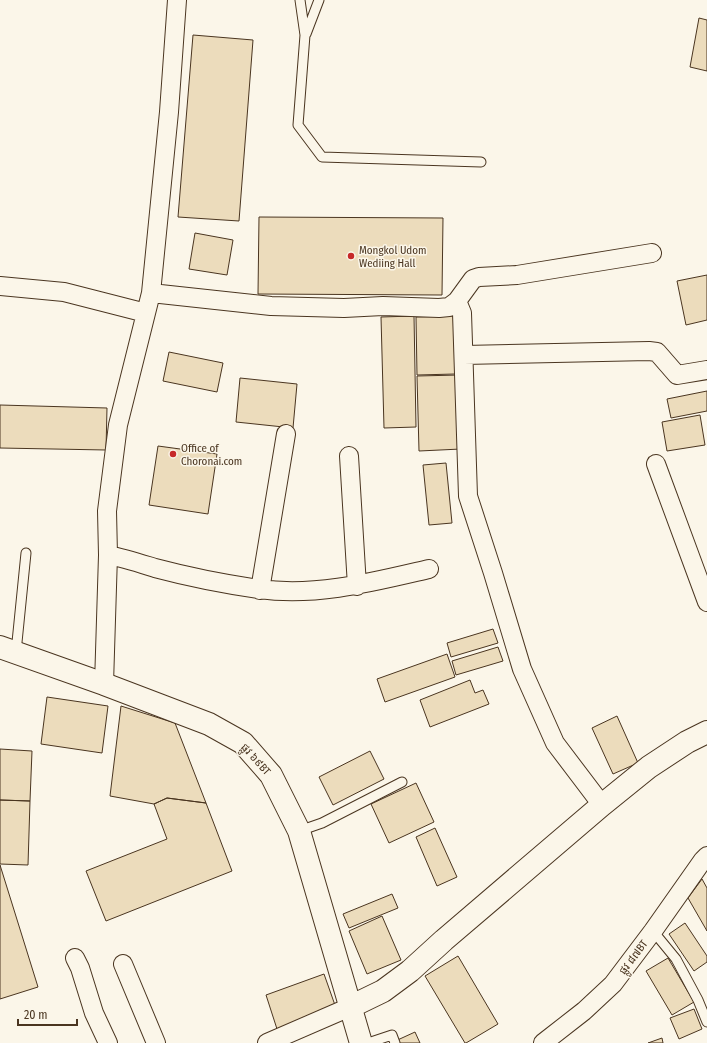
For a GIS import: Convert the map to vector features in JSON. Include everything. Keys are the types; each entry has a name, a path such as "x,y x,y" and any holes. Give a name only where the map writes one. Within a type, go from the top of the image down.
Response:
{"street":[{"path":"104,684 108,555 107,512 118,425 150,293 169,112 177,0"},
{"path":"150,293 271,306 344,308 383,306 439,308 450,306 457,301 473,279 479,277 517,275 652,253"},
{"path":"0,286 64,292 146,313"},
{"path":"457,301 462,313 468,496 522,668 555,742 602,805"},
{"path":"464,355 649,351 657,352 677,375 707,370"},
{"path":"260,590 286,434"},
{"path":"349,456 357,586"},
{"path":"656,464 706,596"},
{"path":"108,555 122,557 156,568 260,590 317,591 357,586 429,569"},
{"name":"ផ្លូវ ៦៩BT","path":"8,649 209,724 243,743 271,775 299,831 361,1043"},
{"path":"267,1043 350,1008 383,991 410,971 444,940 602,805 649,767 687,742 707,732"},
{"name":"ផ្លូវ ៨៧BT","path":"543,1043 584,1011 613,984 653,931 692,874 707,856"},
{"path":"75,958 80,968 94,1013 108,1043"},
{"path":"123,964 156,1043"}],"lane":[{"path":"300,0 305,36 298,125 322,157 481,162"},
{"path":"305,36 319,0"},
{"path":"8,649 26,553"},
{"path":"299,831 322,823 402,782"},
{"path":"653,931 676,959 698,1000 707,1022"},
{"path":"368,1043 392,1035 395,1043"}],"building":[{"path":"699,18 707,20 707,71 690,67"},
{"path":"193,35 253,40 239,221 178,217"},
{"name":"Mongkol Udom Wediing Hall","path":"259,217 443,218 442,295 258,294"},
{"path":"195,233 233,240 227,275 189,269"},
{"path":"707,275 707,320 686,325 677,281"},
{"path":"414,316 416,427 384,428 381,317"},
{"path":"454,316 455,374 417,375 416,317"},
{"path":"169,352 223,363 217,392 163,381"},
{"path":"459,375 461,449 419,451 417,376"},
{"path":"240,378 297,384 293,428 236,422"},
{"path":"707,391 707,411 671,418 667,399"},
{"path":"0,405 107,408 106,450 0,448"},
{"path":"700,415 705,445 667,451 662,422"},
{"path":"158,446 217,454 208,514 149,505"},
{"path":"446,463 452,523 429,525 423,465"},
{"path":"493,629 498,643 451,657 447,643"},
{"path":"498,647 503,661 456,675 452,661"},
{"path":"447,654 455,677 385,702 377,679"},
{"path":"470,680 475,693 483,690 489,704 430,727 420,700"},
{"path":"47,697 108,706 102,753 41,744"},
{"path":"121,706 175,723 206,803 167,798 154,804 110,796"},
{"path":"617,716 638,763 613,774 592,728"},
{"path":"0,749 32,751 30,801 0,800"},
{"path":"370,751 384,779 333,805 319,777"},
{"path":"416,783 434,822 389,843 371,804"},
{"path":"167,798 206,803 232,871 106,921 86,871 167,839 154,804"},
{"path":"0,800 30,801 28,865 0,864"},
{"path":"435,828 457,877 437,886 416,837"},
{"path":"0,865 38,987 0,999"},
{"path":"702,879 707,888 707,931 688,898"},
{"path":"392,894 398,908 349,928 343,914"},
{"path":"382,916 401,960 367,974 349,931"},
{"path":"685,923 707,956 707,962 694,971 669,934"},
{"path":"458,956 498,1024 466,1043 425,976"},
{"path":"668,958 694,1002 672,1015 646,971"},
{"path":"324,974 336,1008 277,1029 266,995"},
{"path":"694,1009 702,1029 679,1039 670,1018"},
{"path":"415,1032 420,1043 391,1043"},
{"path":"662,1038 663,1043 648,1043"}],"place":[{"name":"Mongkol Udom Wediing Hall","path":"351,256"},
{"name":"Office of Choronai.com","path":"173,454"}]}
